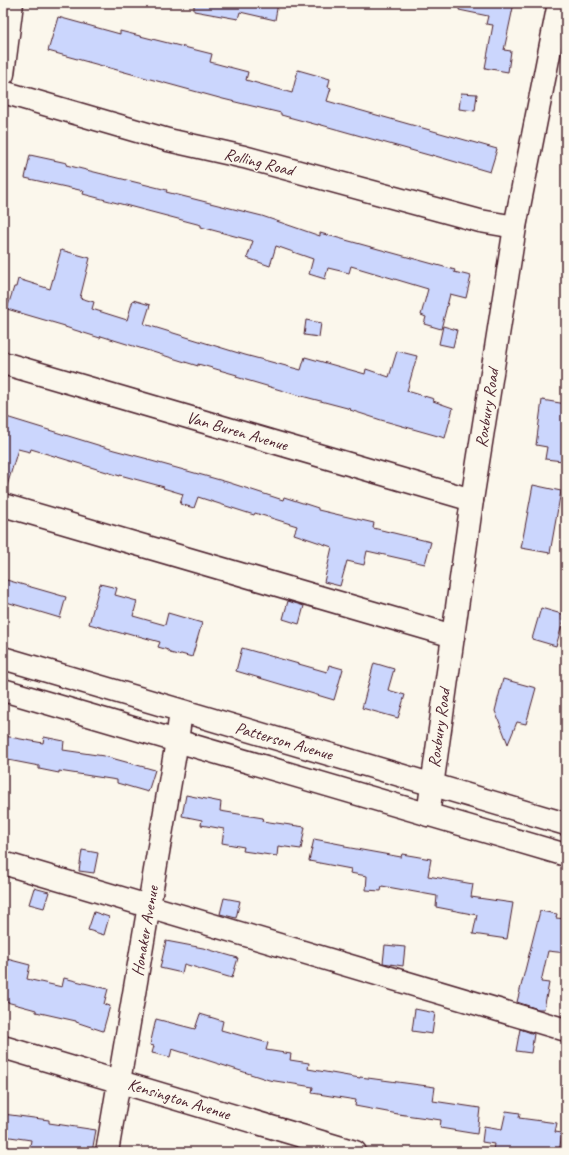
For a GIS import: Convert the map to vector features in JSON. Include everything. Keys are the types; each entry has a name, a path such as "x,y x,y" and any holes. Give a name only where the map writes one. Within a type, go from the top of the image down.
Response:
{"street":[{"path":"3,74 12,3"},
{"name":"Roxbury Road","path":"428,815 431,784 472,500 515,227 559,3"},
{"name":"Rolling Road","path":"3,92 168,140 244,157 480,221 515,227"},
{"name":"Van Buren Avenue","path":"3,362 472,500"},
{"path":"3,505 453,636"},
{"name":"Patterson Avenue","path":"3,658 566,824"},
{"name":"Patterson Avenue","path":"3,690 566,856"},
{"name":"Honaker Avenue","path":"107,1152 181,711"},
{"path":"3,863 566,1030"},
{"name":"Kensington Avenue","path":"3,1047 355,1152"}],"building":[{"path":"194,3 278,3 275,20 240,12 238,19 194,11"},
{"path":"460,3 514,3 504,50 511,51 508,72 485,68 493,25 486,24 488,16 459,10"},
{"path":"58,17 120,34 120,31 212,54 210,62 248,72 246,80 292,93 298,70 330,79 328,87 331,88 327,101 497,149 490,172 281,115 281,113 223,99 48,51"},
{"path":"461,93 477,94 475,111 459,109"},
{"path":"30,155 67,163 66,165 167,190 166,192 262,216 320,236 320,233 455,270 454,272 471,276 466,298 450,294 441,329 424,324 426,317 421,315 428,289 351,266 349,273 328,268 325,279 309,274 313,259 276,246 270,266 247,258 253,241 201,227 201,225 83,194 84,191 25,178"},
{"path":"61,250 90,258 80,298 94,302 92,309 127,320 133,300 150,305 144,324 245,355 301,370 305,357 365,374 366,369 389,377 397,351 417,356 407,391 434,399 433,401 453,408 445,438 381,420 350,410 351,409 236,377 237,375 198,364 198,366 101,336 100,338 7,309 18,279 50,289"},
{"path":"306,320 321,323 319,337 304,335"},
{"path":"443,326 457,330 453,347 439,344"},
{"path":"542,400 566,404 566,454 564,454 563,461 545,459 547,447 536,445"},
{"path":"3,416 283,500 284,497 318,508 318,510 374,523 373,528 431,542 425,564 367,551 364,565 347,561 340,586 324,582 332,547 294,534 297,526 255,513 254,515 198,497 194,508 180,504 183,494 163,488 164,487 120,476 31,449 30,452 18,449 7,486 3,486"},
{"path":"533,485 561,491 550,553 521,548"},
{"path":"3,579 66,597 60,618 3,601"},
{"path":"100,584 117,588 115,595 137,601 133,616 165,625 168,613 202,623 192,657 170,653 168,650 158,647 160,642 89,624"},
{"path":"288,601 304,606 299,624 283,619"},
{"path":"541,608 565,615 556,646 532,639"},
{"path":"242,648 327,672 329,665 343,669 334,700 236,671"},
{"path":"374,663 394,669 388,690 405,695 398,718 362,708"},
{"path":"503,679 536,688 526,724 517,722 508,744 495,711"},
{"path":"4,736 43,743 44,737 64,741 63,750 104,756 155,770 148,792 117,783 117,780 39,769 39,766 3,759"},
{"path":"186,795 221,802 220,811 263,818 262,821 305,827 301,849 278,846 277,856 243,851 244,847 222,843 224,829 201,825 202,820 182,816"},
{"path":"314,839 345,845 345,847 401,857 402,854 431,859 428,876 473,884 471,897 513,903 507,939 473,934 477,915 436,907 437,896 382,886 381,891 366,890 367,876 350,873 351,869 309,861"},
{"path":"82,850 98,853 94,873 79,871"},
{"path":"34,888 49,892 44,908 29,904"},
{"path":"224,898 240,901 236,918 220,914"},
{"path":"540,911 557,914 556,918 566,919 566,953 548,951 541,982 549,983 544,1009 538,1009 517,1002"},
{"path":"94,912 109,917 104,935 88,930"},
{"path":"166,941 203,948 238,958 232,978 184,964 182,973 160,968"},
{"path":"385,945 405,947 403,966 383,963"},
{"path":"3,958 30,965 27,979 62,987 64,978 108,989 104,1004 110,1006 103,1031 76,1021 36,1012 36,1010 3,1001"},
{"path":"415,1009 435,1013 432,1034 412,1031"},
{"path":"200,1014 223,1021 221,1030 268,1043 266,1050 291,1054 290,1060 309,1063 308,1069 360,1078 435,1087 433,1101 480,1108 477,1134 440,1128 441,1120 355,1106 356,1100 312,1093 313,1087 269,1080 172,1049 170,1057 152,1053 154,1046 150,1045 156,1019 195,1029"},
{"path":"520,1029 534,1034 531,1053 516,1051"},
{"path":"506,1111 520,1113 519,1118 557,1123 555,1132 562,1133 559,1152 511,1152 493,1150 494,1144 482,1142 484,1126 502,1129"},
{"path":"3,1114 49,1120 49,1123 96,1130 92,1152 29,1152 31,1140 3,1136"}]}
